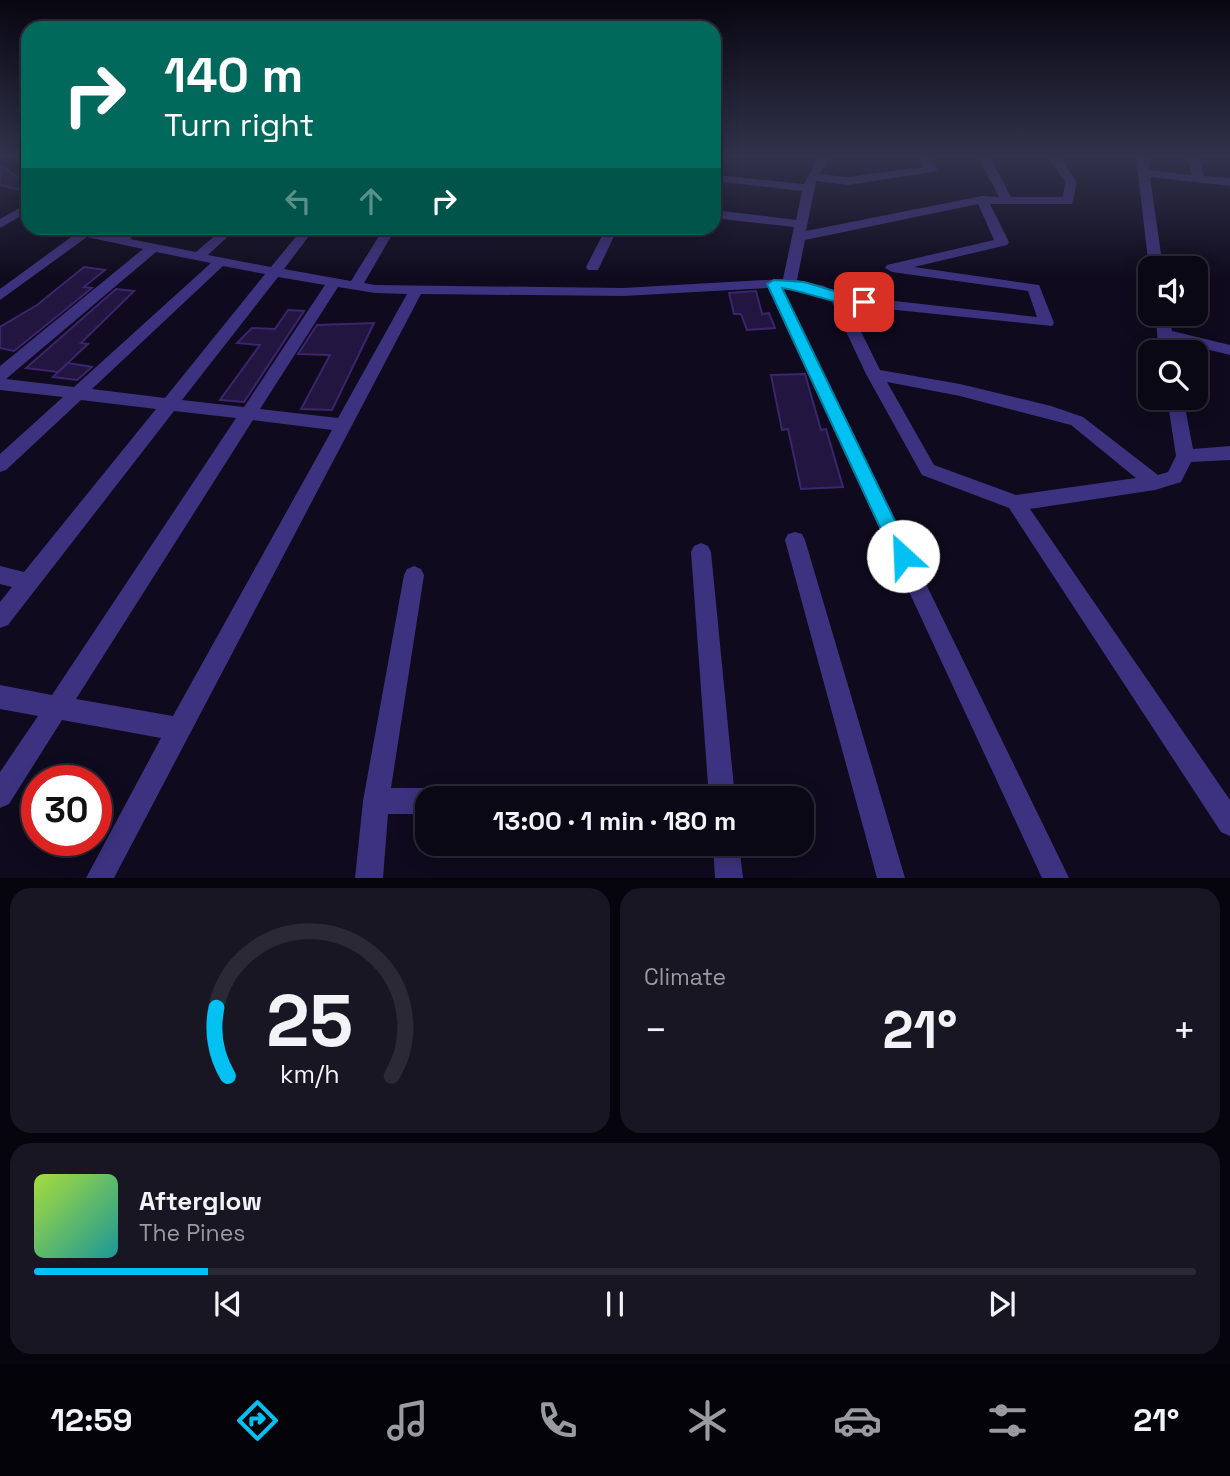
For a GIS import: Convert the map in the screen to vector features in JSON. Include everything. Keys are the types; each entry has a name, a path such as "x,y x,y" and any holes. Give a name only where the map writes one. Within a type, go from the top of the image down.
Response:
{"street":[{"path":"807,198 800,231 781,284 1056,877"},
{"path":"721,215 800,231 982,200 1068,201 1069,198"},
{"path":"1148,198 1155,256"},
{"path":"88,235 355,286 416,290 623,292 781,284 819,289 838,299 1047,323 1034,288 892,268 1002,242 982,200"},
{"path":"0,211 21,215"},
{"path":"0,224 21,215"},
{"path":"0,296 82,235"},
{"path":"117,241 126,235"},
{"path":"198,257 223,235"},
{"path":"0,618 303,235"},
{"path":"355,286 386,235"},
{"path":"593,267 609,235"},
{"path":"0,375 153,248"},
{"path":"0,466 220,262"},
{"path":"0,795 334,282"},
{"path":"99,877 416,290"},
{"path":"838,299 874,374 928,470 1016,503 1155,483 1175,477 1185,456 1177,410"},
{"path":"1163,326 1165,340"},
{"path":"1164,334 1230,350"},
{"path":"874,374 960,390 1077,421 1155,483"},
{"path":"0,384 343,425"},
{"path":"1185,456 1230,453"},
{"path":"1016,503 1229,820"},
{"path":"795,540 891,877"},
{"path":"701,552 721,786"},
{"path":"0,575 29,582"},
{"path":"369,877 376,801 414,575"},
{"path":"0,697 179,729"},
{"path":"376,801 415,801"},
{"path":"727,856 729,877"}],"building":[{"path":"84,267 105,270 84,287 92,288 14,351 0,348 0,327 37,305"},
{"path":"116,289 134,291 81,343 88,344 58,372 26,368"},
{"path":"756,291 762,314 769,313 775,328 747,330 741,314 734,314 729,293"},
{"path":"288,310 304,311 244,402 220,400 260,345 237,343 252,328 275,329"},
{"path":"374,323 332,410 301,409 330,355 298,354 317,325"},
{"path":"68,363 92,367 77,380 53,377"},
{"path":"805,374 821,430 826,429 843,487 801,489 788,429 782,430 771,375"}],"route":[{"path":"864,302 838,299 819,289 789,283 774,284 903,556"}]}
